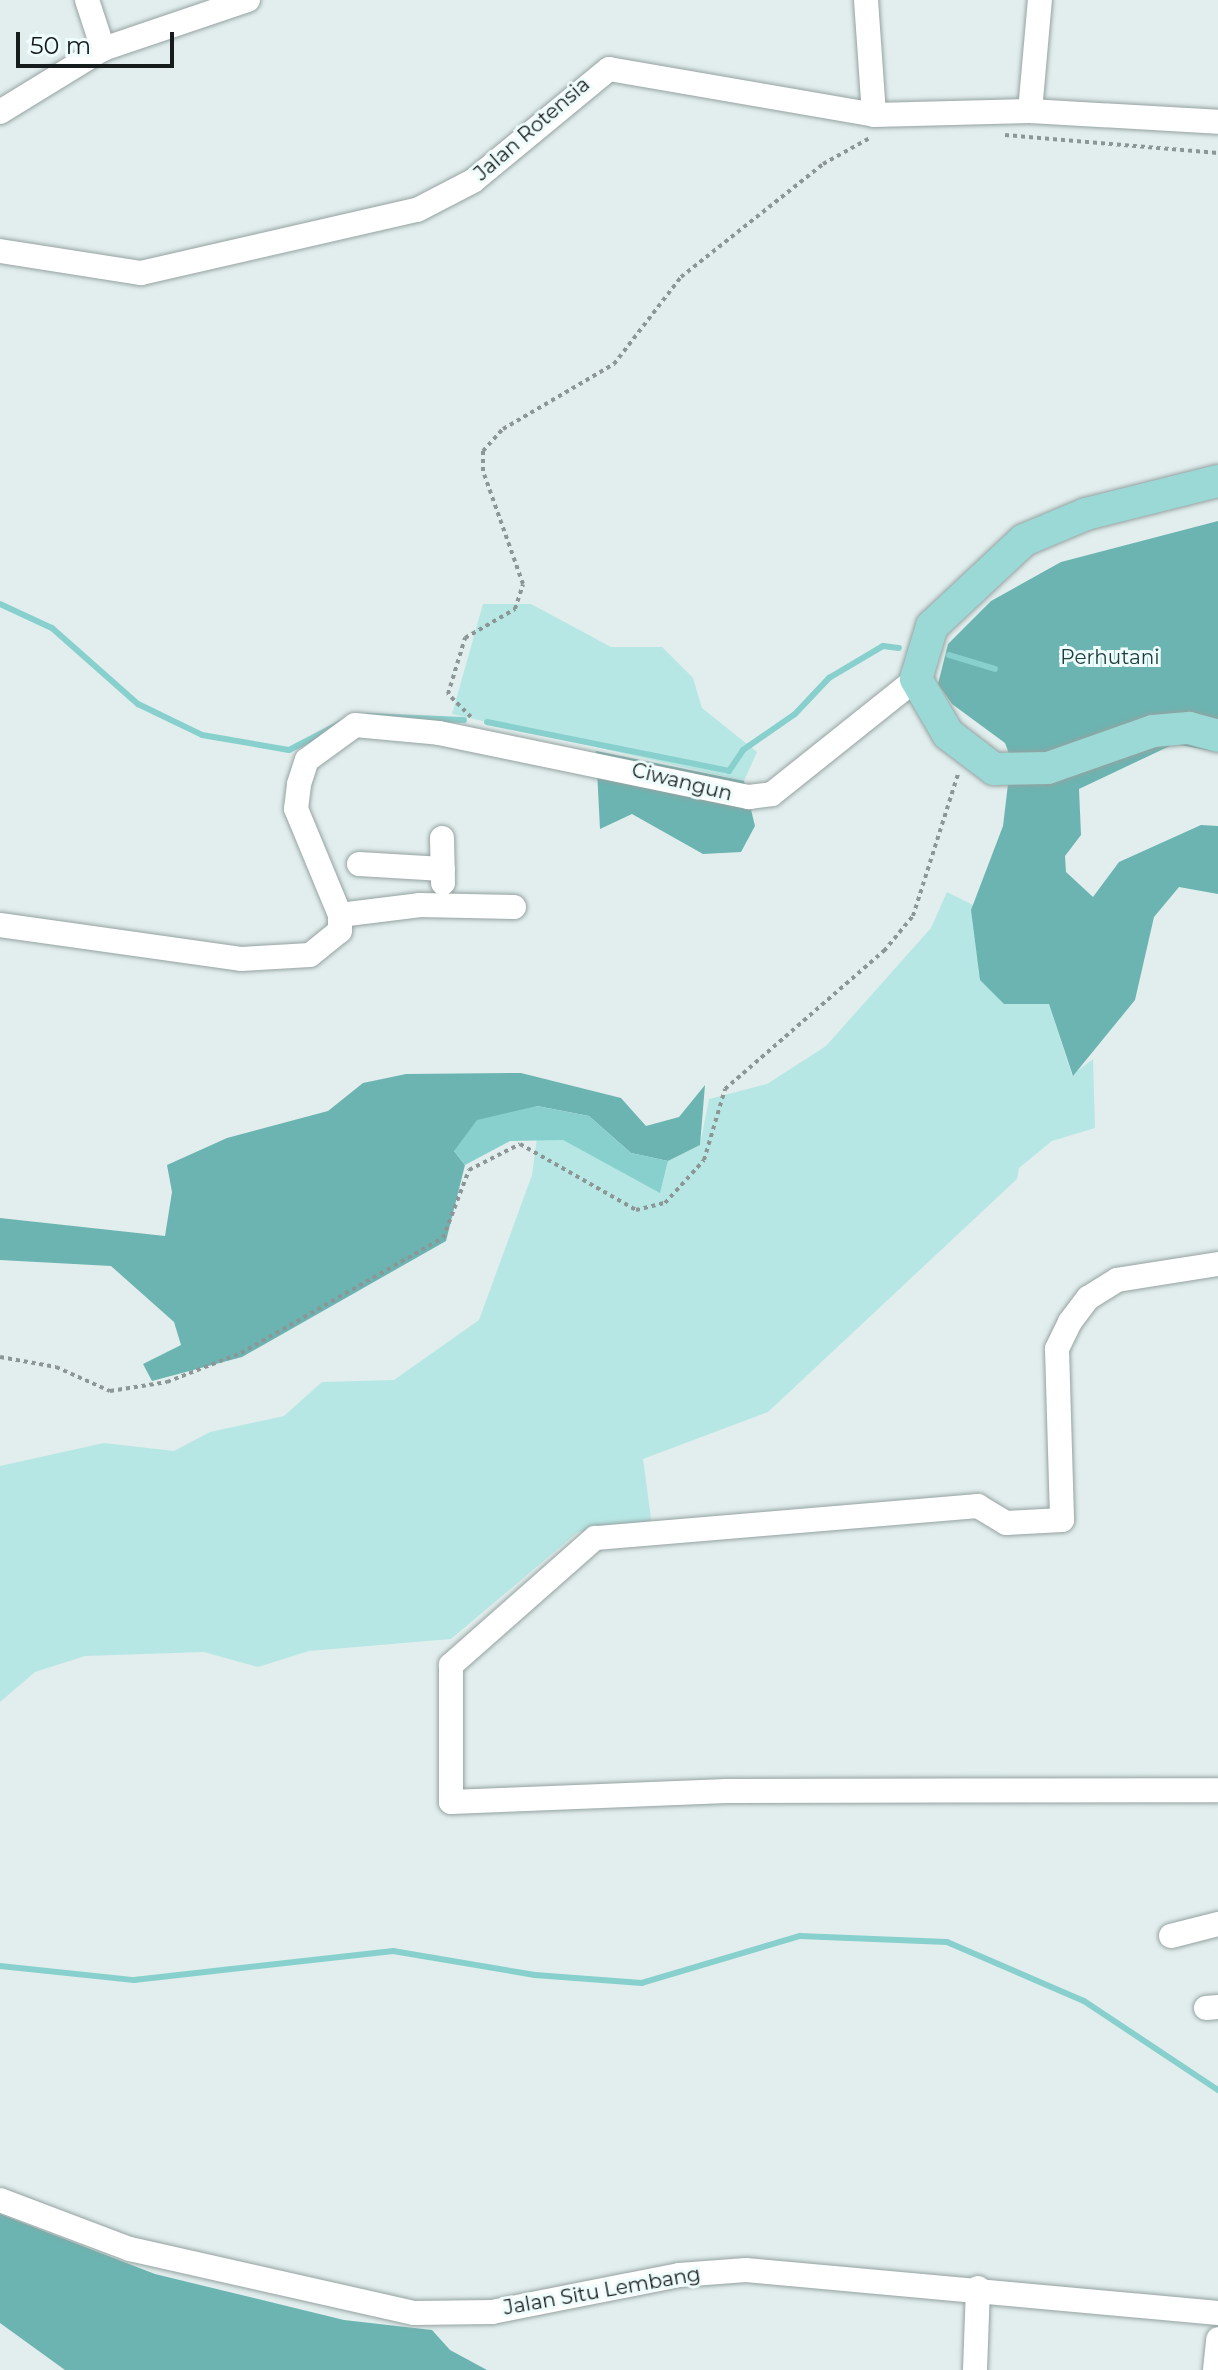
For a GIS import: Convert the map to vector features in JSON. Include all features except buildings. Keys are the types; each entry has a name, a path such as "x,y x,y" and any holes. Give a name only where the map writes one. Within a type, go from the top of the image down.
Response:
{"main road":[{"path":"1218,481 1086,514 1024,540 932,626 916,679 974,759 1048,768 1153,731 1189,728 1218,736"}],"street":[{"path":"87,0 103,49"},
{"path":"0,112 103,49 248,0"},
{"path":"866,0 876,124"},
{"path":"1030,111 1040,0"},
{"name":"Jalan Rotensia","path":"0,251 141,273 417,210 473,181 592,75 609,69 876,124 1030,111 1218,122"},
{"name":"Ciwangun","path":"340,915 296,809 307,760 355,725 377,722 504,749 618,766 728,795 772,794 916,679"},
{"path":"442,838 444,905"},
{"path":"359,864 443,869"},
{"path":"0,925 241,959 324,950 340,931 340,915 444,905 514,907"},
{"path":"1218,1264 1117,1280 1088,1298 1070,1322 1057,1349 1062,1520 1006,1523 978,1506 595,1538 453,1662 451,1802 727,1791 1218,1790"},
{"path":"1171,1936 1218,1924"},
{"name":"Jalan Situ Lembang","path":"0,2200 130,2249 414,2313 492,2312 712,2271 978,2288 1218,2313"},
{"path":"975,2370 978,2288"},
{"path":"1215,2370 1218,2339"}],"path":[{"path":"504,749 448,694 465,638 515,609 523,584 483,471 483,451 503,429 614,364 681,277 876,124"},
{"path":"995,132 1067,145 1218,153"},
{"path":"0,1357 56,1367 110,1391 148,1384 241,1353 443,1238 469,1170 520,1144 636,1210 665,1203 704,1160 725,1089 884,951 913,916 974,759"}],"shaded area":[{"path":"483,604 531,604 611,647 662,647 693,678 702,708 757,752 744,781 452,714"},
{"path":"947,892 973,905 1004,1004 1049,1004 1072,1075 1093,1059 1095,1128 1052,1141 1019,1168 1017,1179 768,1412 643,1459 652,1526 578,1532 451,1639 309,1651 258,1667 204,1652 85,1656 35,1672 0,1702 0,1466 104,1443 174,1451 210,1432 284,1416 322,1382 394,1380 479,1320 532,1175 537,1137 563,1140 660,1192 668,1161 700,1145 709,1099 767,1084 826,1046 931,928"},
{"path":"537,1106 589,1116 631,1153 668,1161 660,1193 563,1140 510,1141 465,1165 454,1151 477,1120"}],"green space":[{"name":"Perhutani","path":"1218,521 1218,752 1174,744 1079,789 1081,835 1065,856 1066,872 1093,897 1119,862 1201,825 1218,826 1218,894 1179,887 1154,917 1135,1000 1073,1076 1049,1004 1004,1004 980,980 971,910 1003,826 1011,759 1005,743 952,704 938,684 948,644 991,601 1061,562"},
{"path":"596,751 744,781 755,826 741,852 703,854 632,814 600,829"},
{"path":"521,1073 621,1098 646,1126 679,1117 705,1085 700,1145 668,1161 631,1153 589,1116 537,1106 454,1151 465,1165 446,1241 242,1357 152,1381 143,1364 181,1345 174,1322 111,1266 0,1260 0,1218 165,1236 172,1192 167,1165 227,1138 328,1111 363,1083 406,1074"},
{"path":"0,2214 155,2274 344,2320 432,2330 450,2350 487,2370 65,2370 0,2323"}],"waterway":[{"path":"0,604 52,628 138,704 202,735 289,750 345,721"},
{"path":"487,722 729,771 743,750 795,714 829,678 883,646 899,648"},
{"path":"949,655 995,669"},
{"path":"368,716 464,720"},
{"path":"0,1966 134,1980 393,1951 535,1975 642,1983 800,1936 947,1942 1084,2001 1218,2090"}]}
